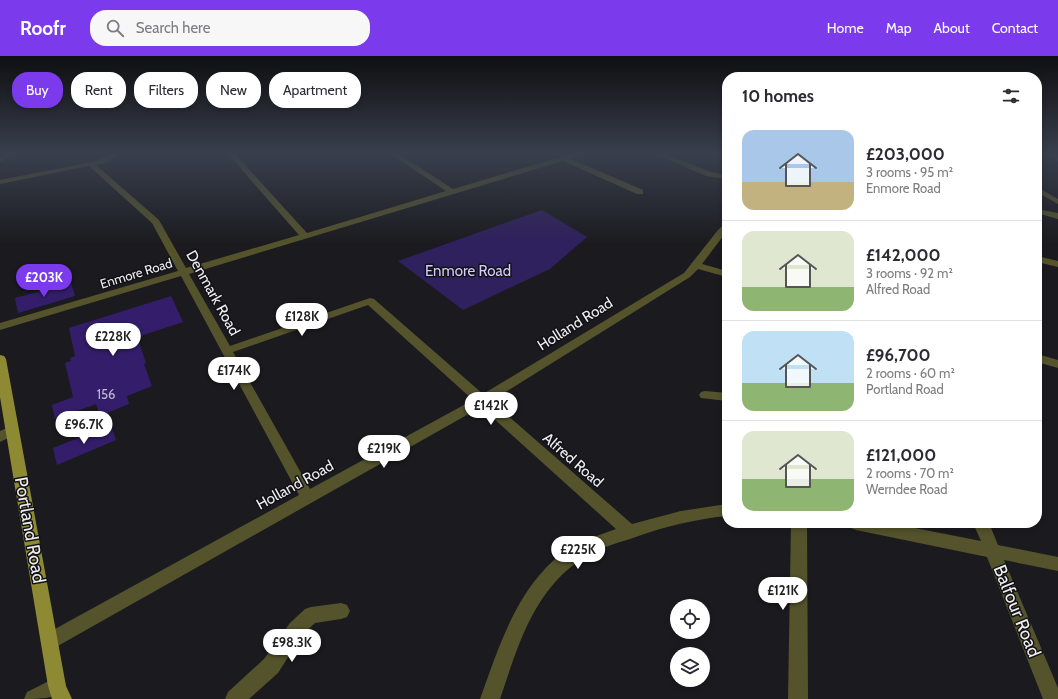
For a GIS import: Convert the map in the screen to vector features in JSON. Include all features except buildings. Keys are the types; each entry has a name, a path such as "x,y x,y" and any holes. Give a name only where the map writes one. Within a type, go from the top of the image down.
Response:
{"main road":[{"name":"Portland Road","path":"0,360 6,434 60,692"}],"street":[{"name":"Denmark Road","path":"113,184 156,222 182,272 307,497"},
{"path":"258,184 305,236"},
{"path":"440,184 452,192"},
{"name":"Enmore Road","path":"0,328 479,184"},
{"path":"622,184 640,192"},
{"path":"1042,192 1058,202"},
{"path":"1042,212 1058,216"},
{"name":"Holland Road","path":"50,641 482,401 687,274 696,266 712,242 722,231"},
{"path":"1042,260 1058,264"},
{"path":"696,266 722,273"},
{"name":"Alfred Road","path":"226,351 370,301 630,532"},
{"path":"1042,359 1058,364"},
{"path":"705,395 722,397"},
{"path":"490,699 514,633 527,605 540,586 563,563 578,552 605,540 681,516 722,511"},
{"path":"798,699 799,528"},
{"path":"880,528 1058,564"},
{"name":"Balfour Road","path":"983,528 1053,699"},
{"path":"235,699 271,666 296,629 311,614 341,611"},
{"path":"34,699 60,692"}],"green space":[{"name":"Enmore Road","path":"542,210 587,237 550,269 463,310 398,261"}]}
